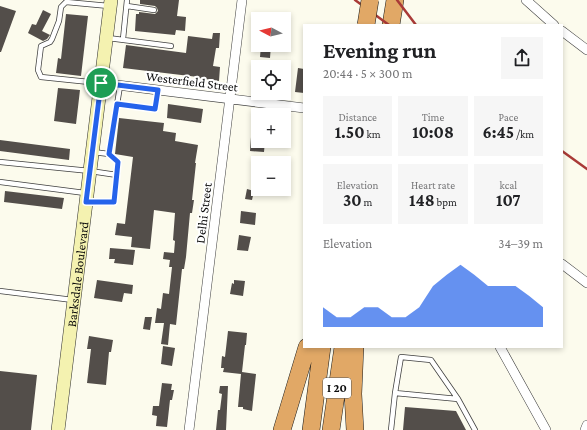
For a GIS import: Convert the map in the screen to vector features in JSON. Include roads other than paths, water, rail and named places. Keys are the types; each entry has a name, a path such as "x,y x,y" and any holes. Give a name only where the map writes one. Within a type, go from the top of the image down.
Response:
{"highway":[{"path":"366,24 370,0"},
{"path":"391,24 396,0"},
{"path":"282,430 307,348"},
{"name":"I 20","path":"311,430 322,348"},
{"name":"I 20","path":"332,430 343,348"},
{"path":"355,348 353,394 355,430"}],"main road":[{"name":"Barksdale Boulevard","path":"58,430 111,3"}],"street":[{"name":"Delhi Street","path":"189,430 242,0"},
{"path":"526,0 553,24"},
{"path":"563,32 587,50"},
{"name":"Westerfield Street","path":"101,83 303,108"},
{"path":"563,265 587,283"},
{"path":"501,348 546,430"},
{"path":"585,430 587,425"}],"lane":[{"path":"123,39 127,0"},
{"path":"101,83 41,77 38,70 41,46 50,42 52,39 62,7 66,2 111,3"},
{"path":"126,6 154,10"},
{"path":"106,38 171,46"},
{"path":"109,154 120,85"},
{"path":"117,104 155,109 158,90"},
{"path":"0,182 114,202 118,162 109,154 92,152"},
{"path":"0,162 117,175"},
{"path":"0,291 74,300"},
{"path":"391,430 401,357 431,360 458,399 474,430"},
{"path":"395,393 458,399"}],"railway":[{"path":"355,0 388,24"},
{"path":"397,0 415,24"},
{"path":"563,152 587,169"}]}
